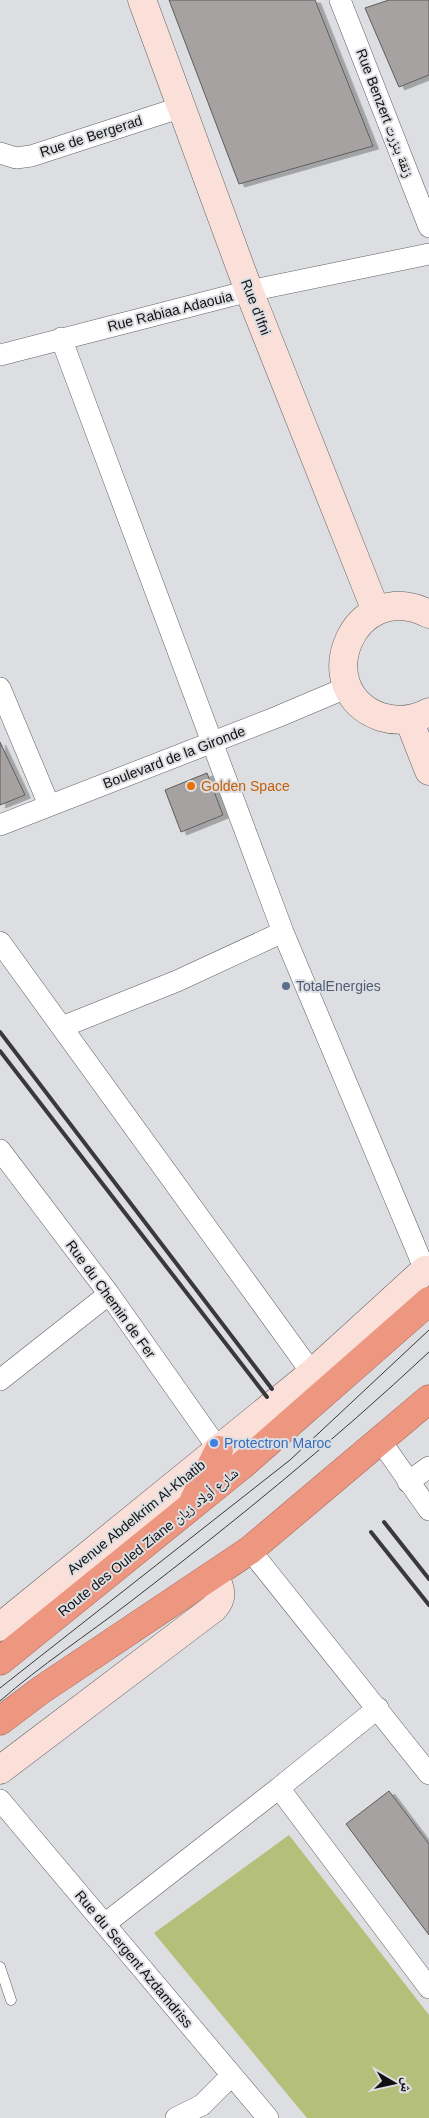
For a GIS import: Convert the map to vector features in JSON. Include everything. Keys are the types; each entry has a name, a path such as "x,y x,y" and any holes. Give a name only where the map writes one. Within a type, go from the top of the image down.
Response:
{"highway":[{"name":"Route des Ouled Ziane شارع أولاد زيان","path":"0,1661 190,1509 429,1301"},
{"path":"0,1721 41,1690 123,1634 214,1576 250,1550 429,1399"},
{"path":"190,1509 219,1450"}],"street":[{"name":"Rue d'Ifni","path":"142,0 249,291 376,611"},
{"name":"Rue Benzert زنقة بنزرت","path":"340,0 429,227"},
{"name":"Rue de Bergerad","path":"0,153 16,158 31,156 182,107"},
{"name":"Rue Rabiaa Adaouia","path":"0,355 249,291 429,254"},
{"path":"61,338 283,932 427,1270"},
{"path":"429,614 420,609 405,606 390,606 376,611 358,624 346,643 343,658 344,673 348,687 358,702 373,714 390,720 419,716 429,771"},
{"name":"Boulevard de la Gironde","path":"0,825 211,743 348,687"},
{"path":"0,688 49,805"},
{"path":"62,1027 177,980 283,932"},
{"path":"0,942 312,1373"},
{"name":"Rue du Chemin de Fer","path":"0,1150 109,1294 219,1450"},
{"name":"Avenue Abdelkrim Al-Khatib","path":"0,1627 312,1373 427,1270"},
{"path":"0,1380 109,1294"},
{"path":"380,1440 429,1510"},
{"path":"408,1482 429,1467"},
{"path":"250,1550 429,1774"},
{"path":"0,1770 214,1608 221,1592 214,1576"},
{"path":"106,1923 378,1708"},
{"path":"279,1788 429,1988"},
{"name":"Rue du Sergent Azdamdriss","path":"0,1800 106,1923 231,2076 268,2118"},
{"path":"176,2118 202,2105 231,2076"}],"lane":[{"path":"0,1967 10,2000"}],"green space":[{"path":"289,1835 429,2015 429,2118 307,2118 154,1933"}],"building":[{"path":"169,0 315,0 373,146 239,184"},
{"path":"389,0 429,0 429,75 399,87 365,8"},
{"path":"0,742 25,795 0,805"},
{"path":"207,773 223,815 181,832 165,790"},
{"path":"389,1791 429,1844 429,1935 346,1824"}],"tram line":[{"path":"0,1688 290,1460 429,1330"},
{"path":"0,1701 245,1512 357,1418 429,1352"}],"railway":[{"path":"0,1032 272,1389"},
{"path":"0,1051 267,1397"},
{"path":"384,1522 429,1579"},
{"path":"371,1532 429,1605"}],"place":[{"name":"Golden Space","path":"191,786"},
{"name":"TotalEnergies","path":"286,986"},
{"name":"Protectron Maroc","path":"214,1443"}]}
